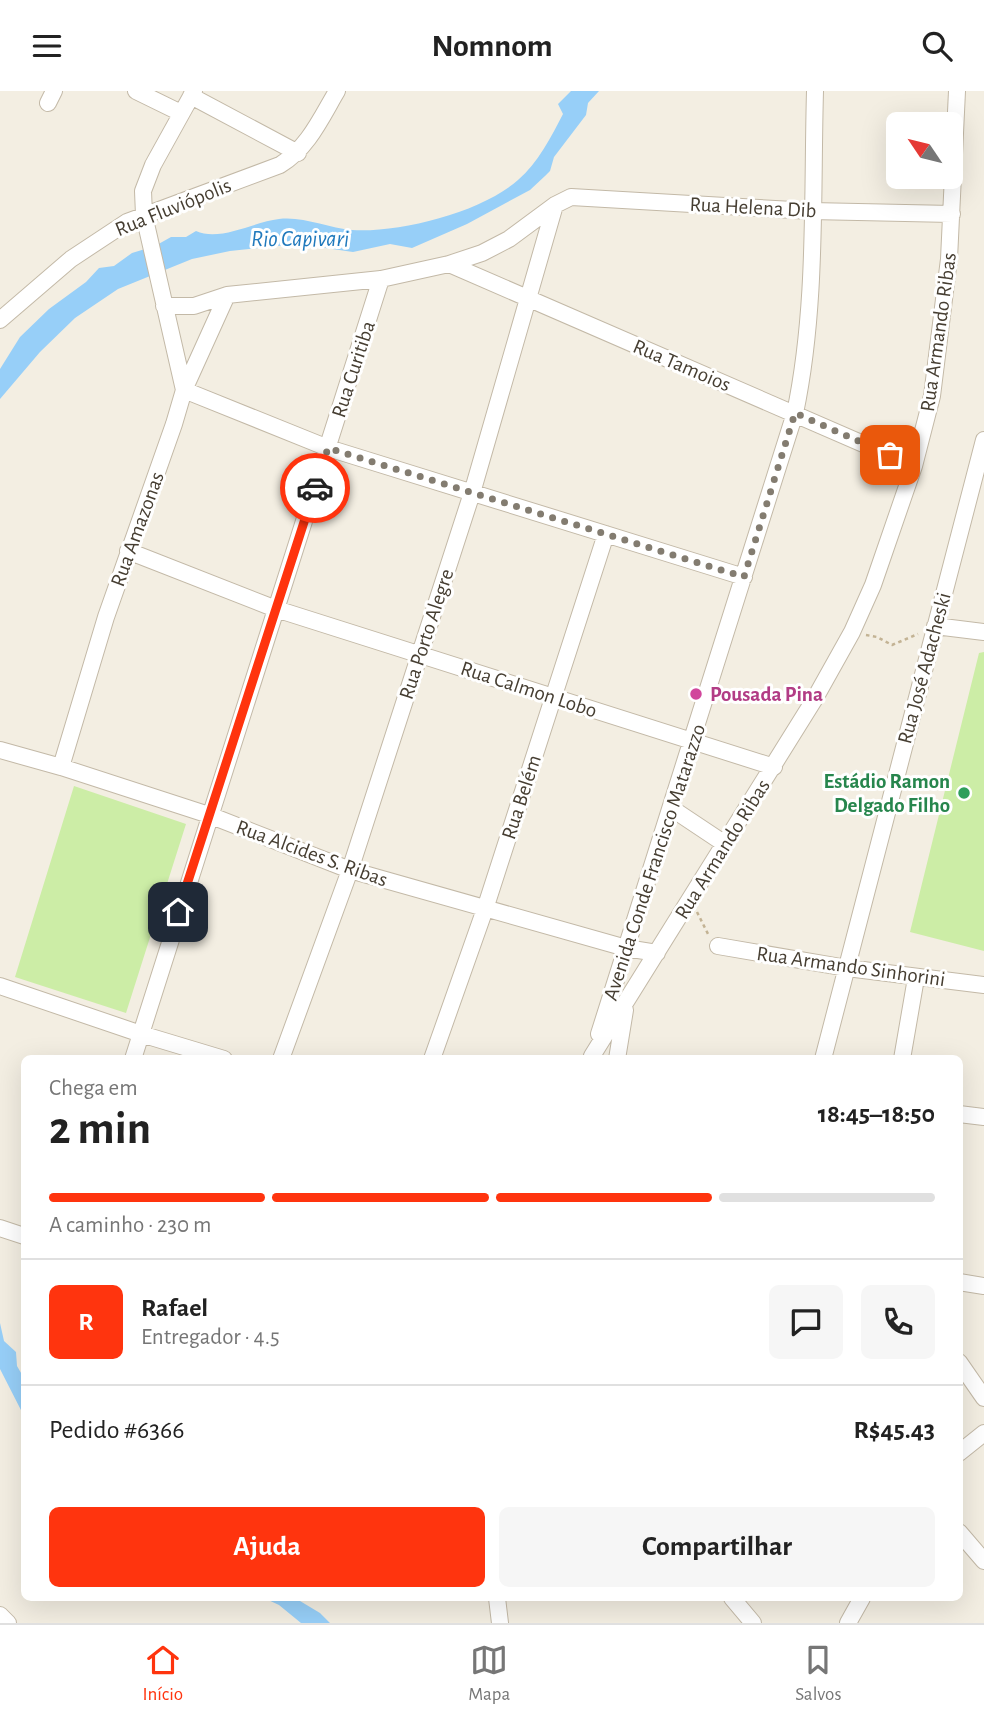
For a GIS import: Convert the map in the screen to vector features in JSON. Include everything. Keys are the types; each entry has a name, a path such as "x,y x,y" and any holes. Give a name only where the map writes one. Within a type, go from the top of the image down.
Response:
{"street":[{"path":"136,91 181,113"},
{"name":"Rua Fluviópolis","path":"0,320 80,253 116,228 144,215 281,165 298,153 337,91"},
{"name":"Avenida Conde Francisco Matarazzo","path":"592,1055 795,413 804,370 808,329 815,91"},
{"name":"Rua Armando Ribas","path":"592,1055 774,767 852,632 873,585 914,466 935,372 952,214 957,91"},
{"path":"298,153 193,93 153,165 143,191 144,215 184,390 328,448 744,577"},
{"name":"Rua Helena Dib","path":"555,205 571,197 811,211 952,214"},
{"path":"164,306 194,306 227,295 382,279 449,264 482,253 509,239 555,205"},
{"name":"Rua Porto Alegre","path":"282,1055 350,870 472,493 555,205"},
{"name":"Rua Tamoios","path":"449,264 914,466"},
{"name":"Rua Curitiba","path":"134,1055 208,815 382,279"},
{"name":"Rua Amazonas","path":"61,767 128,551 184,390 227,295"},
{"name":"Rua José Adacheski","path":"824,1055 984,440"},
{"name":"Rua Belém","path":"433,1055 485,909 606,534"},
{"name":"Rua Calmon Lobo","path":"128,551 276,609 774,767"},
{"path":"935,626 984,632"},
{"name":"Rua Alcides S. Ribas","path":"0,750 208,815 350,870 626,948 657,953"},
{"path":"671,808 725,844"},
{"name":"Rua Armando Sinhorini","path":"718,946 847,968 984,985"},
{"path":"903,1055 916,978"},
{"path":"0,986 211,1055"},
{"name":"Rua Armando Ribas","path":"618,1055 627,1000"},
{"path":"963,1114 984,1117"},
{"path":"0,1228 21,1235"},
{"path":"963,1283 984,1286"},
{"path":"963,1368 984,1398"},
{"path":"963,1450 984,1433"},
{"path":"963,1537 984,1561"},
{"path":"497,1601 500,1623"},
{"path":"735,1601 753,1623"},
{"path":"848,1623 857,1601"},
{"path":"0,1615 8,1623"}],"path":[{"path":"852,632 877,637 892,645 935,626"},
{"path":"690,900 713,944 718,946"}],"green space":[{"name":"Estádio Ramon Delgado Filho","path":"984,652 984,951 910,932 979,653"},
{"path":"74,786 186,824 126,1013 15,977"}],"water":[{"name":"Rio Capivari","path":"571,91 599,91 588,103 586,115 554,157 550,171 530,190 467,224 412,248 390,244 353,252 298,244 230,251 192,259 118,289 75,318 40,352 0,399 0,369 20,337 99,268 114,266 132,253 155,246 171,237 186,237 196,231 205,234 226,233 279,219 306,221 343,229 371,230 416,224 462,211 502,191 532,166 563,114 558,104"},
{"path":"0,1323 4,1341 16,1352 17,1366 21,1373 21,1410 0,1369"},
{"path":"270,1601 300,1601 320,1613 330,1623 301,1623"}],"way so far":[{"path":"315,488 328,448 744,577 795,413 890,455"}],"place":[{"name":"Pousada Pina","path":"696,694"},
{"name":"Estádio Ramon Delgado Filho","path":"964,793"}],"route":[{"path":"178,912 315,488"}]}
